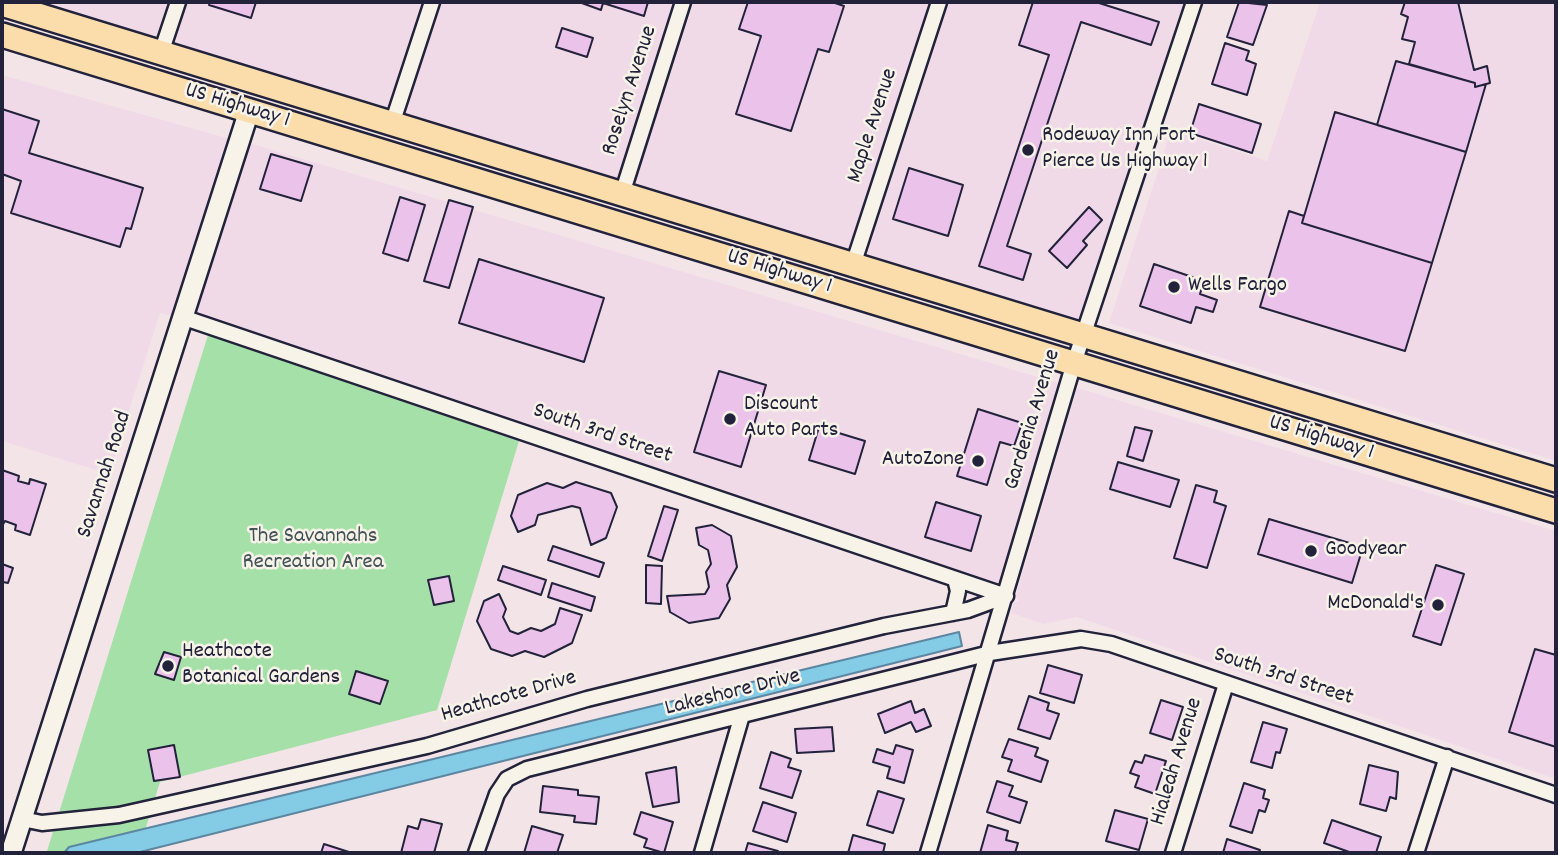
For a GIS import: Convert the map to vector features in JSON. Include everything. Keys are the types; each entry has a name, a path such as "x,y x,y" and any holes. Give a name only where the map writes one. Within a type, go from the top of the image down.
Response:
{"main road":[{"name":"US Highway 1","path":"2,4 1556,480"},
{"name":"US Highway 1","path":"2,35 1556,511"},
{"path":"249,111 266,102 303,97"},
{"path":"1368,453 1402,450 1419,439"},
{"path":"1434,474 1453,464 1495,462"}],"street":[{"path":"161,53 178,2"},
{"path":"392,124 432,2"},
{"name":"Roselyn Avenue","path":"622,194 683,2"},
{"name":"Maple Avenue","path":"853,265 939,2"},
{"name":"Gardenia Avenue","path":"928,853 990,653 1074,363 1194,2"},
{"name":"Savannah Road","path":"11,853 249,111"},
{"name":"South 3rd Street","path":"182,317 1006,596"},
{"path":"953,613 958,591 955,579"},
{"name":"Heathcote Drive","path":"22,819 42,823 119,815 427,746 587,699 884,626 953,613 1006,596"},
{"name":"South 3rd Street","path":"990,653 1081,639 1111,644 1556,795"},
{"name":"Lakeshore Drive","path":"476,853 496,794 508,779 527,769 990,653"},
{"name":"Hialeah Avenue","path":"1173,853 1226,684"},
{"path":"702,853 742,715"},
{"path":"1416,853 1447,757"}],"shaded area":[{"path":"23,2 168,2 154,42"},
{"path":"188,2 422,2 386,111 173,47"},
{"path":"442,2 673,2 616,181 404,116"},
{"path":"694,2 929,2 848,252 634,186"},
{"path":"949,2 1184,2 1078,323 866,258"},
{"path":"1320,2 1556,2 1556,461 1109,323 1171,130 1267,161"},
{"path":"2,75 230,139 172,316 160,313 109,474 2,441"},
{"path":"249,143 1058,383 999,585 194,312"},
{"path":"1077,388 1556,531 1556,779 1077,617 1043,624 1011,613 1014,603 1019,601 1016,596"}],"green space":[{"name":"The Savannahs Recreation Area","path":"208,335 519,441 437,710 160,782 138,853 38,853 47,851"}],"water":[{"path":"959,632 962,646 136,853 64,853 69,847"}],"building":[{"path":"210,2 256,2 251,18 209,5"},
{"path":"579,2 648,2 644,16 603,3 601,10"},
{"path":"748,2 832,2 844,6 829,52 818,49 791,131 736,114 761,36 739,29"},
{"name":"Rodeway Inn Fort Pierce Us Highway 1","path":"1033,2 1096,2 1159,22 1151,45 1081,22 1007,246 1031,254 1023,280 979,266 1049,55 1019,45"},
{"path":"1239,2 1267,5 1253,45 1227,37"},
{"path":"1405,2 1458,2 1474,70 1487,66 1490,83 1475,87 1475,83 1409,64 1415,42 1402,39 1408,17 1401,14"},
{"path":"562,28 593,38 587,57 556,47"},
{"path":"1225,43 1249,51 1246,60 1256,64 1247,95 1212,84"},
{"path":"1396,61 1475,83 1475,87 1486,84 1466,152 1377,125"},
{"path":"1199,104 1261,124 1252,153 1190,133"},
{"path":"2,109 39,121 29,153 143,188 131,229 126,228 120,247 11,213 21,181 2,174"},
{"path":"1335,112 1466,152 1432,263 1302,223"},
{"path":"271,154 312,166 301,201 260,189"},
{"path":"909,168 963,185 948,236 893,219"},
{"path":"400,197 425,205 408,261 383,253"},
{"path":"449,200 473,207 449,288 424,281"},
{"path":"1089,207 1102,220 1083,241 1087,245 1067,268 1049,251"},
{"path":"1289,211 1304,216 1302,223 1432,263 1405,351 1260,307"},
{"path":"479,259 604,298 584,362 459,323"},
{"name":"Wells Fargo","path":"1154,264 1204,281 1200,294 1217,300 1213,312 1196,307 1191,323 1140,306"},
{"name":"Discount Auto Parts","path":"719,371 766,385 741,467 694,452"},
{"name":"AutoZone","path":"978,409 1022,423 1014,446 1000,442 987,485 957,476"},
{"path":"819,427 865,441 855,474 809,460"},
{"path":"1135,427 1152,431 1143,461 1127,456"},
{"path":"1118,462 1179,480 1170,507 1110,489"},
{"path":"2,470 19,476 18,481 29,484 30,479 46,484 30,535 15,530 16,525 5,521 2,526"},
{"path":"576,482 611,493 617,507 606,538 591,545 580,508 572,506 538,515 535,525 518,532 511,516 518,495 547,483 563,488"},
{"path":"1196,485 1217,491 1214,502 1226,506 1207,568 1174,558"},
{"path":"936,502 981,516 971,551 925,537"},
{"path":"664,506 678,510 662,561 648,556"},
{"name":"Goodyear","path":"1269,519 1363,547 1352,583 1258,554"},
{"path":"712,525 731,536 737,567 727,585 730,599 719,618 689,623 670,612 667,596 705,594 709,587 706,572 711,564 708,550 699,545 696,528"},
{"path":"553,546 604,563 599,577 548,560"},
{"path":"2,564 13,568 8,583 3,582 2,585"},
{"path":"646,565 662,566 661,604 646,603"},
{"name":"McDonald's","path":"1436,565 1464,574 1441,645 1413,636"},
{"path":"503,566 546,580 541,595 498,580"},
{"path":"449,576 454,601 434,605 428,580"},
{"path":"552,583 595,597 591,611 548,597"},
{"path":"499,594 506,609 503,617 510,631 518,634 531,628 541,631 555,624 560,608 582,615 572,643 544,657 525,651 512,656 491,649 477,621 484,601"},
{"path":"1535,649 1556,655 1556,747 1509,732"},
{"name":"Heathcote Botanical Gardens","path":"164,652 181,657 174,680 155,674"},
{"path":"1048,665 1082,675 1074,703 1040,693"},
{"path":"356,671 388,681 380,704 349,694"},
{"path":"1029,696 1049,703 1047,710 1059,714 1050,739 1018,729"},
{"path":"1161,700 1183,707 1172,740 1150,733"},
{"path":"911,701 915,713 924,709 931,726 916,732 911,722 885,733 878,714"},
{"path":"1263,722 1287,729 1272,768 1251,762"},
{"path":"832,727 834,751 797,753 795,729"},
{"path":"1009,739 1038,748 1035,756 1048,761 1041,782 1008,771 1012,760 1002,757"},
{"path":"174,745 180,777 154,781 148,750"},
{"path":"896,745 913,750 904,783 887,778 890,767 873,762 877,749 893,754"},
{"path":"771,752 791,759 788,767 801,771 792,798 760,788"},
{"path":"1145,755 1166,761 1155,794 1135,787 1139,776 1130,773 1135,761 1142,763"},
{"path":"1369,765 1398,772 1396,799 1390,797 1386,811 1360,804"},
{"path":"676,767 679,802 653,807 646,773"},
{"path":"997,781 1013,786 1009,796 1027,802 1020,823 987,812"},
{"path":"1244,783 1265,790 1263,798 1269,800 1265,812 1259,810 1252,833 1230,826"},
{"path":"543,786 578,790 578,795 599,797 596,824 574,822 575,816 540,812"},
{"path":"878,791 904,799 893,833 867,825"},
{"path":"763,802 796,813 787,842 753,831"},
{"path":"1115,810 1148,819 1139,850 1106,841"},
{"path":"641,812 673,822 664,853 644,847 647,839 634,834"},
{"path":"421,819 442,824 434,853 401,853 408,826 418,829"},
{"path":"1332,820 1381,837 1376,853 1352,853 1324,843"},
{"path":"988,825 1008,831 1006,840 1018,843 1015,853 980,853"},
{"path":"532,826 563,835 557,853 524,853"},
{"path":"853,835 885,844 883,853 848,853"},
{"path":"1227,839 1260,850 1258,853 1223,853"},
{"path":"748,843 778,851 778,853 745,853"},
{"path":"324,844 352,853 321,853"}],"place":[{"name":"Rodeway Inn Fort Pierce Us Highway 1","path":"1028,150"},
{"name":"Wells Fargo","path":"1174,287"},
{"name":"Discount Auto Parts","path":"730,419"},
{"name":"AutoZone","path":"978,461"},
{"name":"Goodyear","path":"1311,551"},
{"name":"McDonald's","path":"1438,605"},
{"name":"Heathcote Botanical Gardens","path":"168,666"}]}
